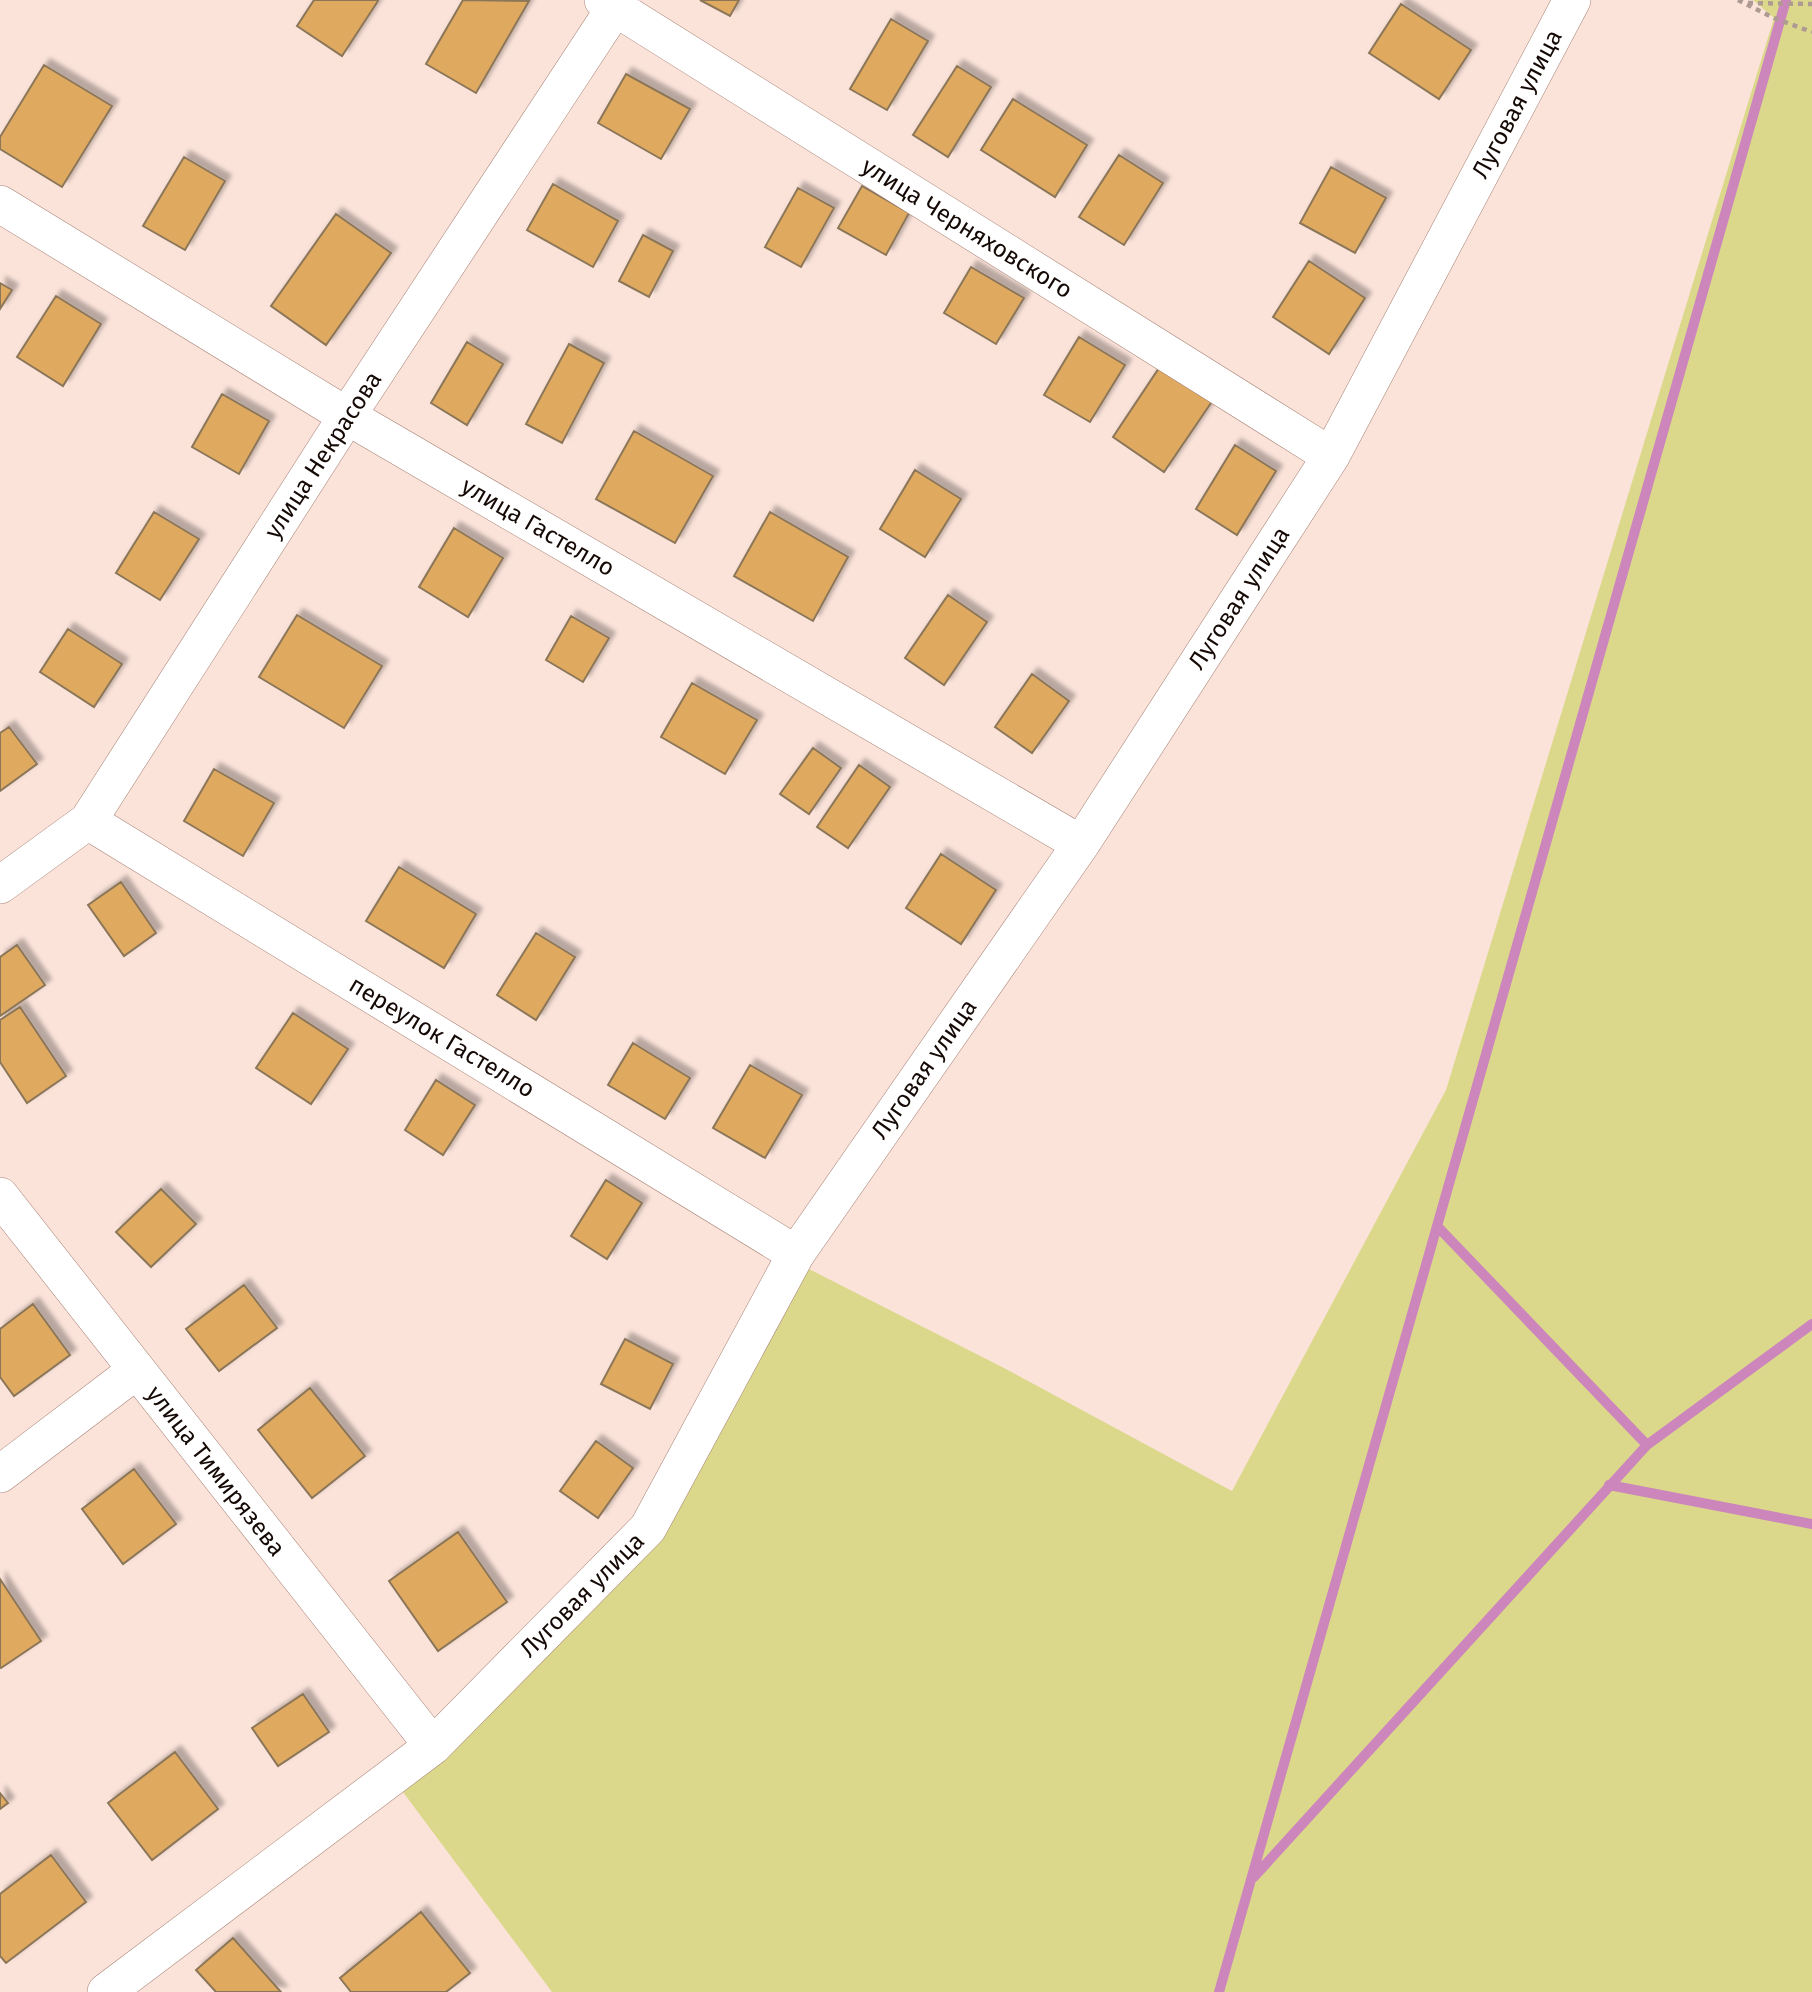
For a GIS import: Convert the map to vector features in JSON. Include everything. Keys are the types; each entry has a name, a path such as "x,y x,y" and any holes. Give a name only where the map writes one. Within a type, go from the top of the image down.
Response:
{"street":[{"name":"Луговая улица","path":"106,1992 433,1746 648,1528 796,1254 1081,844 1331,456 1572,0"},
{"name":"улица Черняховского","path":"613,3 1331,456"},
{"name":"улица Некрасова","path":"0,885 88,821 613,3"},
{"name":"улица Гастелло","path":"0,204 347,416 1081,844"},
{"name":"переулок Гастелло","path":"88,821 796,1254"},
{"name":"улица Тимирязева","path":"0,1196 433,1746"},
{"path":"0,1474 137,1370"}],"path":[{"path":"1738,0 1774,18 1812,32"},
{"path":"1747,3 1812,4"}],"shaded area":[{"path":"1753,0 1812,0 1812,1992 552,1992 400,1788 659,1534 801,1265 1004,1368 1232,1491 1446,1090 1774,18"}],"building":[{"path":"314,0 378,1 342,56 297,26"},
{"path":"463,0 529,1 476,93 426,64"},
{"path":"700,0 739,0 730,16"},
{"path":"1401,4 1471,50 1439,99 1369,53"},
{"path":"891,19 928,41 887,110 850,89"},
{"path":"44,65 112,106 62,187 0,149 0,137"},
{"path":"957,66 991,87 948,157 913,135"},
{"path":"626,74 690,109 661,159 598,123"},
{"path":"1013,99 1087,145 1055,197 981,150"},
{"path":"1119,155 1163,183 1124,245 1079,217"},
{"path":"184,157 225,181 185,250 143,226"},
{"path":"1331,167 1386,198 1355,253 1300,223"},
{"path":"553,184 618,221 593,267 527,230"},
{"path":"862,186 909,213 886,255 838,228"},
{"path":"798,188 834,208 801,267 765,247"},
{"path":"336,214 391,253 326,345 271,306"},
{"path":"643,235 673,251 649,297 619,281"},
{"path":"1309,261 1365,298 1329,354 1273,317"},
{"path":"971,267 1024,298 996,344 944,313"},
{"path":"0,283 12,290 0,309"},
{"path":"56,296 101,324 63,386 17,357"},
{"path":"1079,337 1125,365 1090,422 1044,395"},
{"path":"467,342 503,364 467,425 431,403"},
{"path":"569,344 604,363 562,443 526,424"},
{"path":"1161,365 1213,400 1164,472 1113,437"},
{"path":"222,394 269,421 239,474 192,447"},
{"path":"634,431 713,476 675,543 596,499"},
{"path":"1235,445 1276,471 1237,535 1196,509"},
{"path":"915,470 961,499 925,557 880,529"},
{"path":"154,512 199,539 160,600 116,573"},
{"path":"770,512 848,557 813,621 734,576"},
{"path":"454,528 503,558 468,617 419,587"},
{"path":"948,595 987,622 944,685 905,658"},
{"path":"297,615 382,666 344,728 259,677"},
{"path":"571,616 609,638 583,682 546,660"},
{"path":"68,629 122,664 94,707 40,672"},
{"path":"1032,674 1069,701 1032,753 995,727"},
{"path":"692,683 757,720 725,774 661,737"},
{"path":"9,727 37,764 0,791 0,733"},
{"path":"813,748 841,768 809,814 780,794"},
{"path":"859,765 890,787 848,848 817,827"},
{"path":"214,769 274,803 243,856 184,821"},
{"path":"941,854 996,890 961,944 906,908"},
{"path":"399,867 476,914 444,968 366,921"},
{"path":"121,882 156,933 124,956 88,905"},
{"path":"536,933 575,957 536,1020 497,995"},
{"path":"17,945 45,985 0,1016 0,957"},
{"path":"20,1007 66,1076 27,1103 0,1062 0,1020"},
{"path":"293,1013 348,1049 311,1104 256,1068"},
{"path":"633,1043 690,1078 665,1119 608,1085"},
{"path":"750,1065 802,1095 765,1158 713,1128"},
{"path":"436,1080 475,1105 443,1155 405,1130"},
{"path":"606,1180 642,1203 607,1259 571,1236"},
{"path":"161,1189 196,1224 151,1267 116,1232"},
{"path":"244,1285 277,1328 219,1371 186,1329"},
{"path":"33,1304 70,1355 14,1396 0,1377 0,1329"},
{"path":"625,1339 673,1364 650,1409 601,1384"},
{"path":"310,1388 365,1456 312,1498 258,1430"},
{"path":"596,1441 633,1468 598,1518 560,1491"},
{"path":"134,1469 176,1524 123,1564 82,1509"},
{"path":"458,1532 507,1602 438,1651 389,1581"},
{"path":"0,1579 41,1641 1,1668 0,1667"},
{"path":"303,1694 329,1732 278,1766 252,1728"},
{"path":"175,1752 218,1809 152,1860 108,1803"},
{"path":"0,1793 8,1803 0,1809"},
{"path":"51,1855 86,1902 6,1963 0,1956 0,1894"},
{"path":"421,1912 470,1973 446,1992 351,1992 340,1978"},
{"path":"233,1938 281,1992 216,1992 196,1970"}],"waterway":[{"path":"1219,1992 1786,0"},
{"path":"1437,1226 1647,1445"},
{"path":"1254,1877 1647,1445 1812,1324"},
{"path":"1609,1485 1812,1524"}]}
